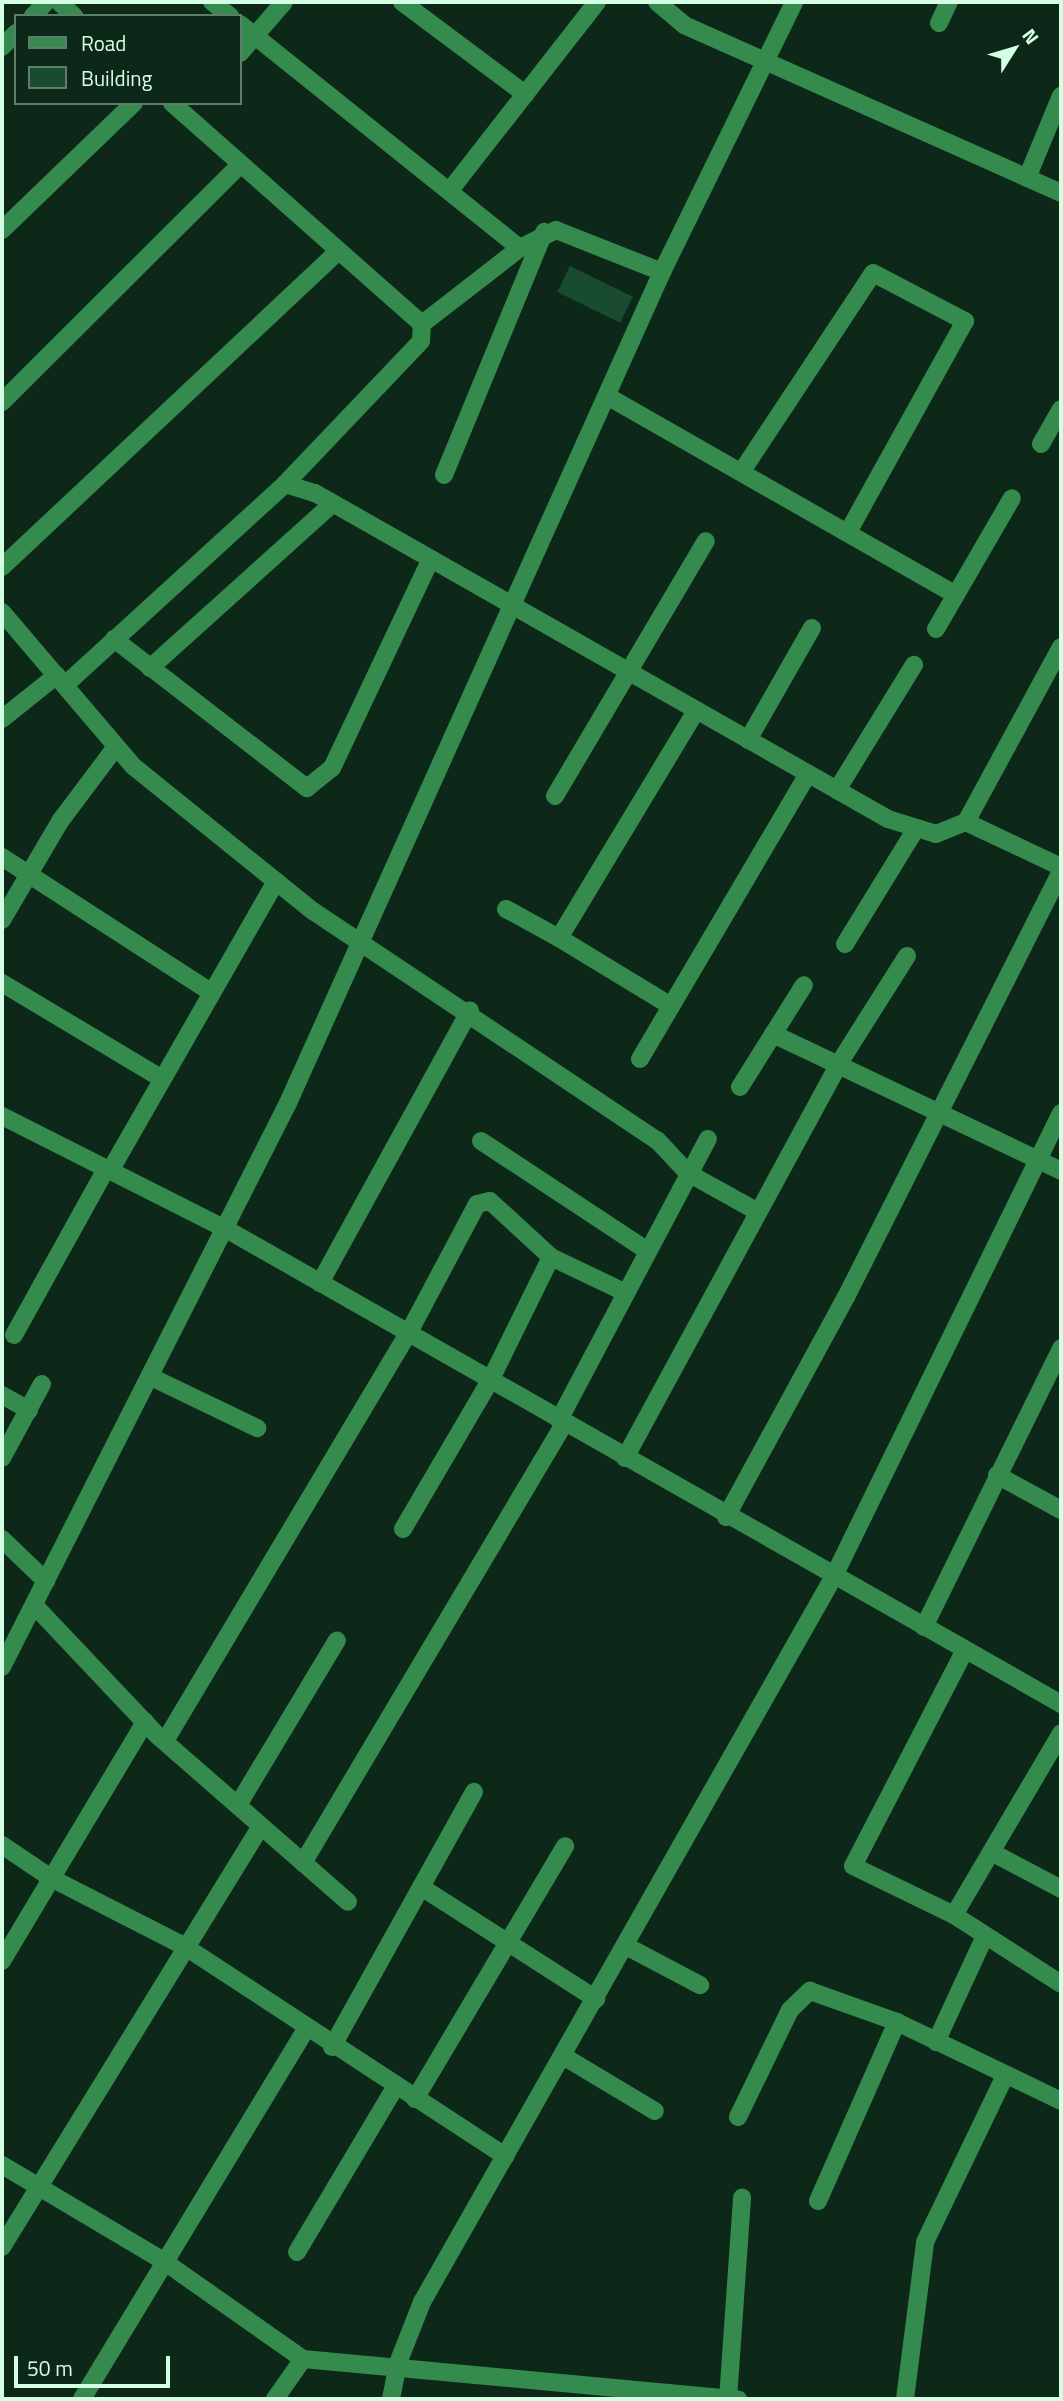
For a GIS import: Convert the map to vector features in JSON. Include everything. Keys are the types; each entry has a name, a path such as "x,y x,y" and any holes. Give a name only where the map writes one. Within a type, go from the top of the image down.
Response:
{"street":[{"path":"58,2 72,14"},
{"path":"212,2 227,14"},
{"path":"242,51 284,2"},
{"path":"402,2 525,94"},
{"path":"451,189 597,2"},
{"path":"657,2 684,25 768,59 1061,193"},
{"path":"2,1667 226,1229 363,944 662,272 794,2"},
{"path":"939,23 949,2"},
{"path":"242,26 451,189 520,248"},
{"path":"1027,178 1061,96"},
{"path":"2,230 132,105"},
{"path":"191,110 240,165 422,324"},
{"path":"2,402 240,165"},
{"path":"2,719 61,680 114,639 285,484 421,341 422,324 520,248 544,232 556,230 662,272"},
{"path":"444,475 544,232"},
{"path":"2,567 338,251"},
{"path":"742,471 873,273 965,321 848,532"},
{"path":"607,396 954,594"},
{"path":"1041,444 1061,409"},
{"path":"285,484 333,503 808,774 915,830 936,834 966,822 1061,647"},
{"path":"936,629 1012,498"},
{"path":"150,668 333,503"},
{"path":"555,796 632,674 706,541"},
{"path":"114,639 307,788 332,768 431,559"},
{"path":"2,612 115,748 276,881 363,944 470,1010 657,1140 688,1173 758,1212"},
{"path":"748,740 812,628"},
{"path":"837,790 914,664"},
{"path":"559,938 696,711"},
{"path":"2,920 115,748"},
{"path":"640,1059 808,774"},
{"path":"726,1517 939,1113 1061,870 966,822"},
{"path":"845,944 915,830"},
{"path":"2,858 209,991"},
{"path":"14,1335 209,991 276,881"},
{"path":"506,909 671,1006"},
{"path":"625,1458 838,1065 907,956"},
{"path":"2,984 161,1078"},
{"path":"740,1087 804,985"},
{"path":"320,1283 470,1010"},
{"path":"773,1034 1061,1171"},
{"path":"391,2399 398,2364 422,2302 833,1578 1061,1113"},
{"path":"3,1120 226,1229 833,1578 1061,1704"},
{"path":"303,1863 561,1422 645,1250 708,1139"},
{"path":"481,1141 645,1250"},
{"path":"165,1741 408,1334 482,1199 551,1257 624,1292"},
{"path":"403,1529 490,1381 551,1257"},
{"path":"924,1627 1061,1348"},
{"path":"151,1377 257,1428"},
{"path":"2,1458 42,1384"},
{"path":"2,1395 29,1410"},
{"path":"997,1475 1061,1510"},
{"path":"2,1539 47,1581"},
{"path":"34,1605 165,1741 348,1902"},
{"path":"238,1805 337,1640"},
{"path":"965,1650 853,1866 954,1915 1061,1984"},
{"path":"2,1961 145,1722"},
{"path":"954,1915 995,1854 1061,1732"},
{"path":"332,2047 474,1792"},
{"path":"2,2247 184,1946 261,1826"},
{"path":"2,1844 51,1878 184,1946 332,2047 505,2156"},
{"path":"415,2099 565,1846"},
{"path":"995,1854 1061,1889"},
{"path":"421,1887 596,1999"},
{"path":"936,2042 985,1936"},
{"path":"626,1946 700,1985"},
{"path":"738,2117 800,1996 821,1992 897,2022 1004,2078 1061,2101"},
{"path":"818,2200 897,2022"},
{"path":"82,2399 162,2260 306,2029"},
{"path":"563,2056 655,2110"},
{"path":"905,2399 925,2242 1004,2078"},
{"path":"297,2252 396,2086"},
{"path":"2,2165 38,2190 162,2260 303,2360 398,2364 738,2399"},
{"path":"729,2399 742,2197"},
{"path":"275,2399 303,2360"}],"building":[{"path":"570,266 633,297 620,323 557,292"}]}
